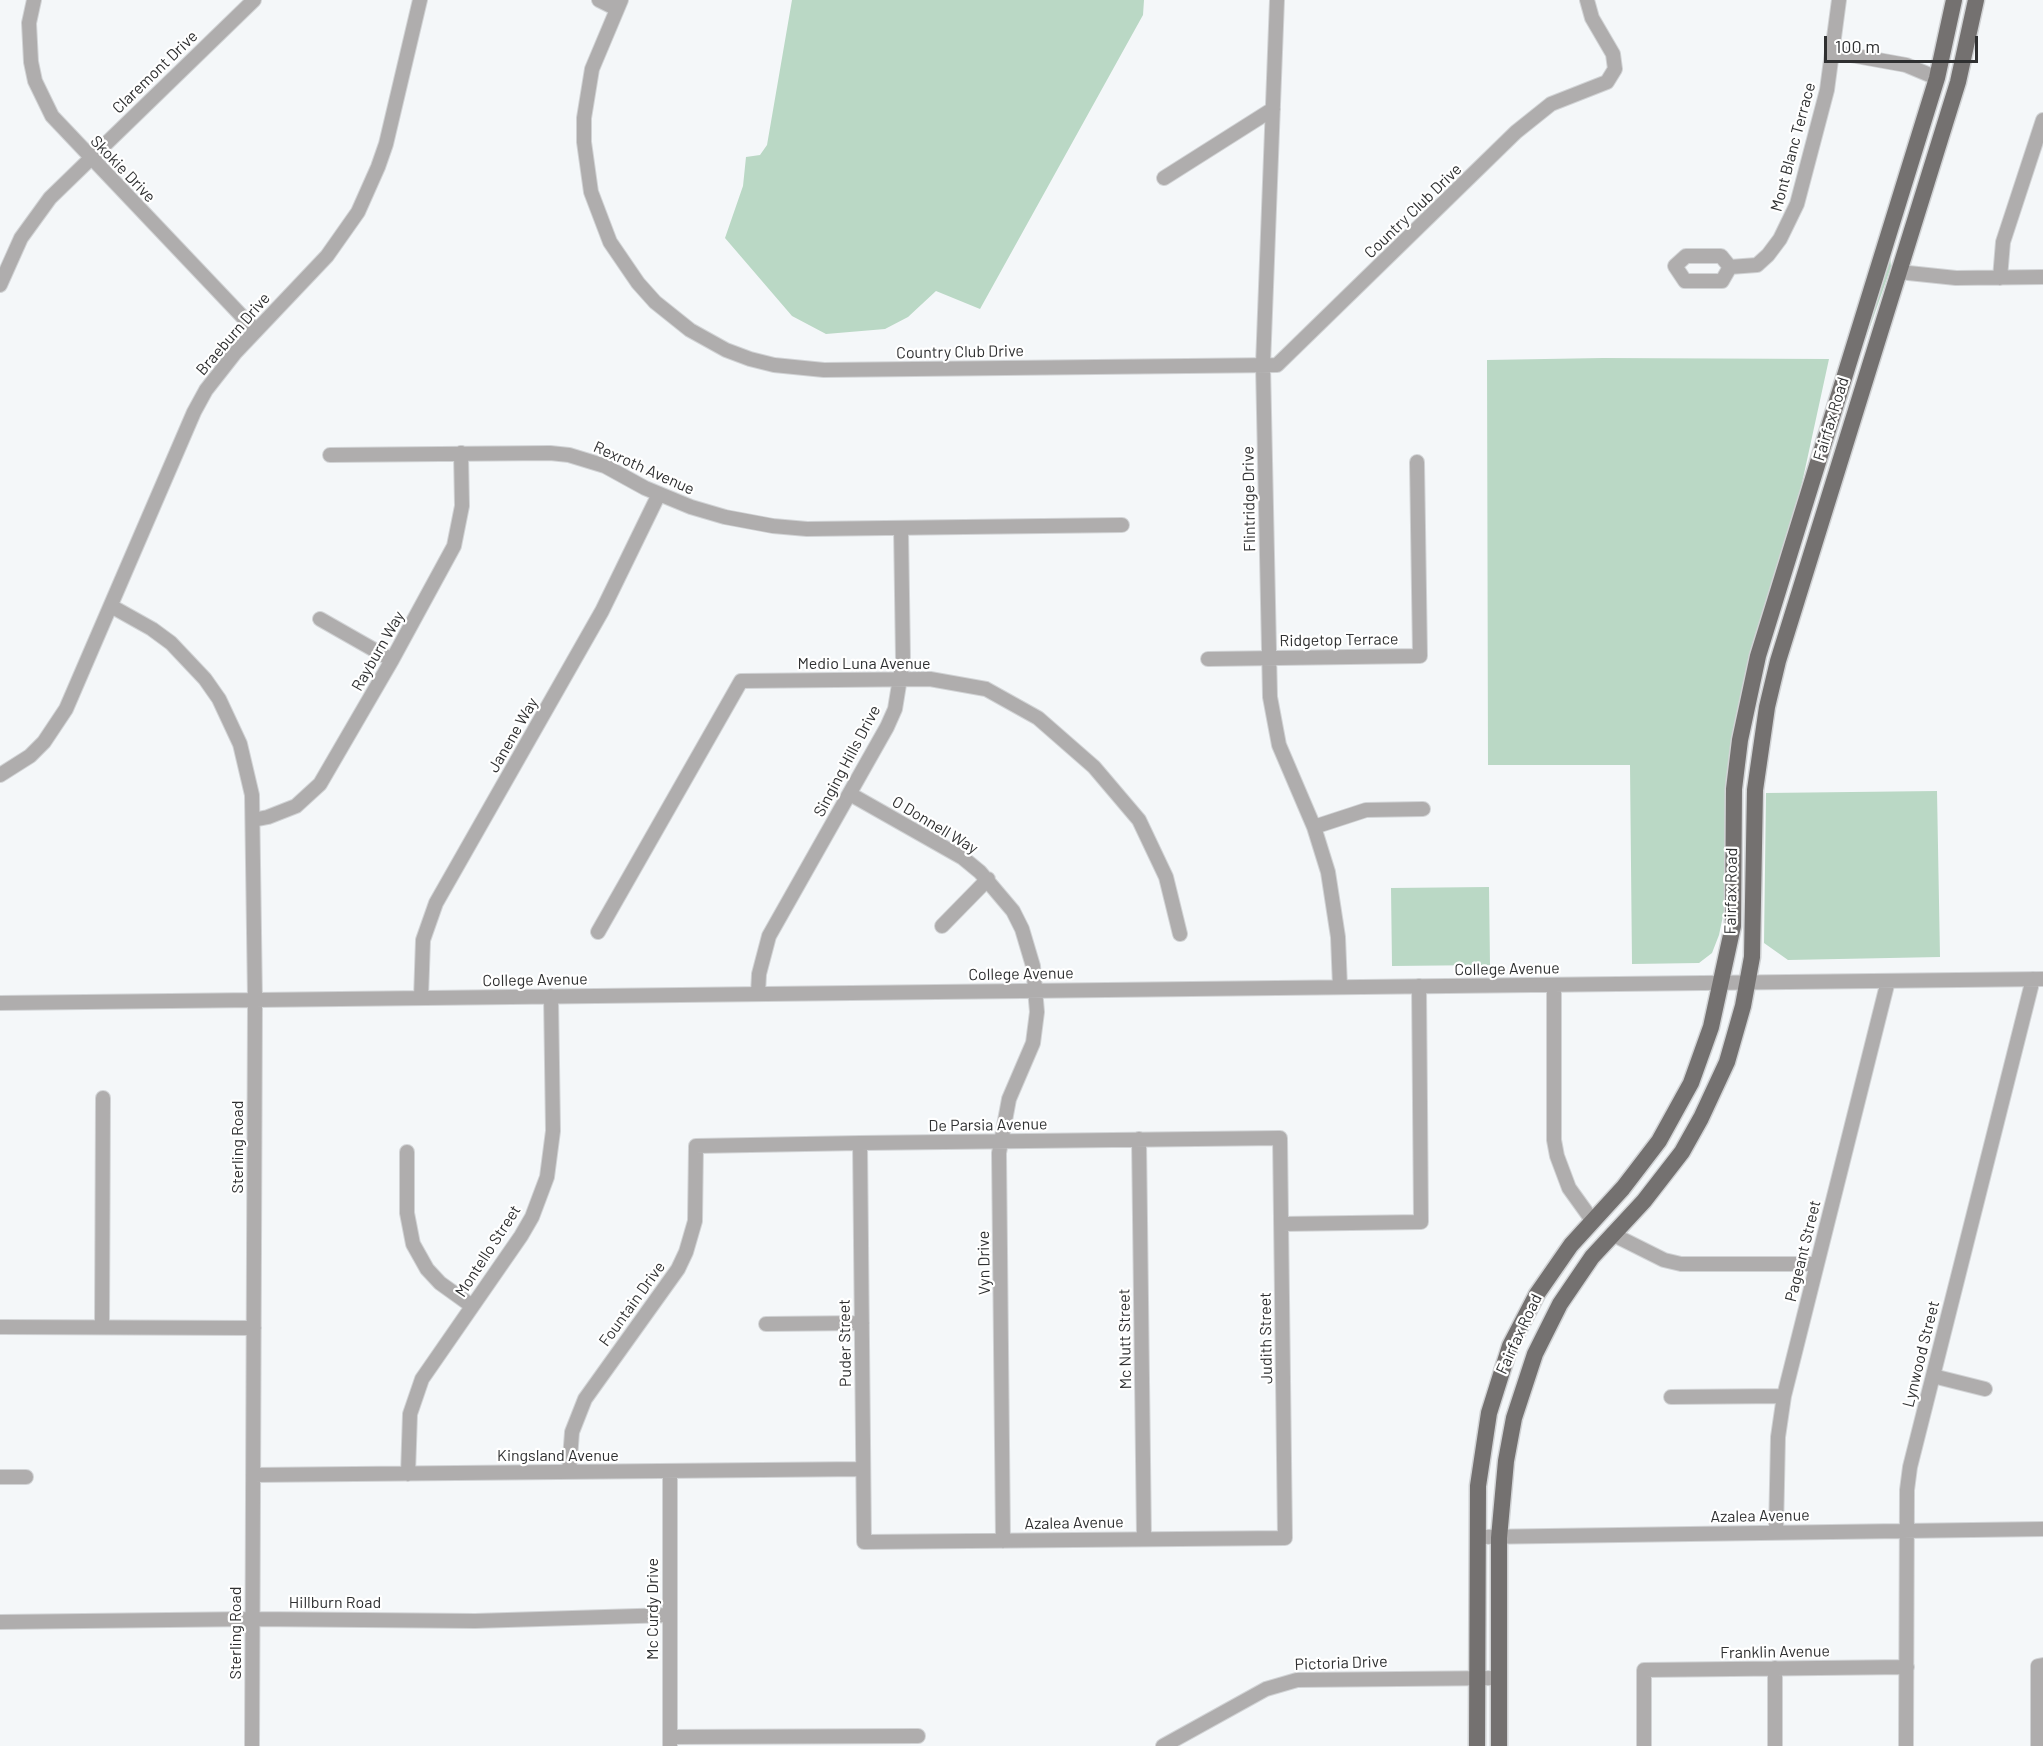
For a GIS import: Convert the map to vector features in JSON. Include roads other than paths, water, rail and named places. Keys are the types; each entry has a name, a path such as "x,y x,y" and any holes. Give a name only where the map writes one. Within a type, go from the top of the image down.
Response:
{"main road":[{"name":"Fairfax Road","path":"1477,1746 1478,1536 1482,1450 1499,1378 1515,1337 1537,1294 1565,1253 1642,1165 1678,1109 1702,1055 1722,984 1733,926 1734,789 1746,704 1758,656 1937,78 1954,0"},
{"name":"Fairfax Road","path":"1499,1746 1499,1538 1508,1449 1523,1384 1546,1328 1560,1304 1592,1257 1664,1177 1701,1118 1727,1062 1748,984 1754,926 1755,790 1767,707 1778,661 1958,82 1976,0"},
{"path":"1924,190 1925,138 1942,83 1937,78"},
{"path":"1899,272 1895,267 1893,244 1909,187 1909,168"},
{"path":"1868,302 1869,314 1858,350 1868,371"}],"street":[{"name":"Skokie Drive","path":"34,0 28,43 35,81 52,116 89,158 256,331"},
{"name":"Claremont Drive","path":"0,285 10,260 35,218 55,192 254,0"},
{"name":"Braeburn Drive","path":"0,775 30,756 57,726 194,412 220,370 327,256 345,233 369,190 386,144 420,0"},
{"path":"599,0 619,4"},
{"name":"Flintridge Drive","path":"1277,0 1263,365 1270,698 1279,746 1314,827 1335,904 1340,987"},
{"name":"Country Club Drive","path":"619,4 600,45 587,93 584,142 591,192 610,242 638,283 670,315 708,341 750,359 774,365 816,370 1277,365 1516,132 1551,104 1569,95 1601,86 1612,76 1615,69 1613,54 1592,18 1587,0"},
{"name":"Mont Blanc Terrace","path":"1730,267 1757,265 1780,239 1790,222 1803,181 1834,52 1839,0"},
{"path":"1834,52 1906,65 1937,78"},
{"path":"1164,178 1273,109"},
{"path":"2000,278 2003,242 2043,120"},
{"path":"1899,272 1956,278 2043,277"},
{"name":"Rexroth Avenue","path":"330,455 461,453 569,455 605,466 659,494 724,517 772,526 807,529 1122,525"},
{"name":"Rayburn Way","path":"253,820 296,806 320,784 392,660 454,546 462,506 461,453"},
{"name":"Ridgetop Terrace","path":"1209,659 1420,656 1417,462"},
{"name":"Janene Way","path":"422,998 423,940 436,903 602,611 659,494"},
{"name":"Singing Hills Drive","path":"758,994 759,974 769,936 887,727 902,679 901,528"},
{"name":"Sterling Road","path":"111,606 145,624 171,644 205,679 219,699 240,744 247,767 253,820 255,1000 252,1746"},
{"path":"320,619 392,660"},
{"name":"Medio Luna Avenue","path":"598,932 741,681 930,679 986,689 1038,718 1094,767 1138,820 1166,877 1180,934"},
{"name":"O Donnell Way","path":"850,794 963,858 988,879 1001,893 1022,929 1033,966 1036,991"},
{"path":"1314,827 1366,810 1423,808"},
{"path":"942,926 988,879"},
{"name":"College Avenue","path":"0,1003 2038,979"},
{"name":"Lynwood Street","path":"1906,1746 1907,1531 1910,1467 2038,979"},
{"name":"Pageant Street","path":"1776,1532 1778,1437 1784,1396 1888,981"},
{"path":"1554,985 1554,1140 1557,1156 1569,1188 1592,1220"},
{"path":"1281,1224 1421,1222 1419,986"},
{"name":"Vyn Drive","path":"1003,1541 1000,1141 1009,1100 1033,1043 1036,991"},
{"name":"Montello Street","path":"408,1474 408,1432 415,1396 432,1364 521,1236 532,1217 547,1177 553,1131 551,996"},
{"path":"102,1327 104,1098"},
{"name":"De Parsia Avenue","path":"696,1146 1280,1138"},
{"name":"Judith Street","path":"1280,1138 1285,1538"},
{"name":"Mc Nutt Street","path":"1139,1139 1144,1539"},
{"name":"Puder Street","path":"860,1143 864,1542"},
{"name":"Fountain Drive","path":"569,1472 572,1432 585,1399 672,1277 686,1252 695,1221 696,1146"},
{"path":"407,1152 407,1213 413,1244 427,1269 440,1283 472,1306"},
{"path":"1612,1234 1656,1256 1681,1264 1816,1264"},
{"path":"766,1324 862,1323"},
{"path":"0,1327 254,1328"},
{"path":"1933,1376 1985,1389"},
{"path":"1671,1397 1784,1396"},
{"name":"Kingsland Avenue","path":"253,1475 863,1469"},
{"name":"Mc Curdy Drive","path":"670,1471 670,1742"},
{"path":"0,1477 26,1477"},
{"name":"Azalea Avenue","path":"1478,1536 1499,1538 2043,1529"},
{"name":"Azalea Avenue","path":"864,1542 1285,1538"},
{"name":"Hillburn Road","path":"0,1622 252,1619 475,1621 670,1615"},
{"path":"2038,1746 2041,1665"},
{"name":"Franklin Avenue","path":"1644,1746 1644,1670 1907,1667"},
{"path":"1775,1668 1775,1746"},
{"name":"Pictoria Drive","path":"1162,1746 1266,1689 1298,1680 1500,1678"},
{"path":"670,1742 918,1736"}]}
